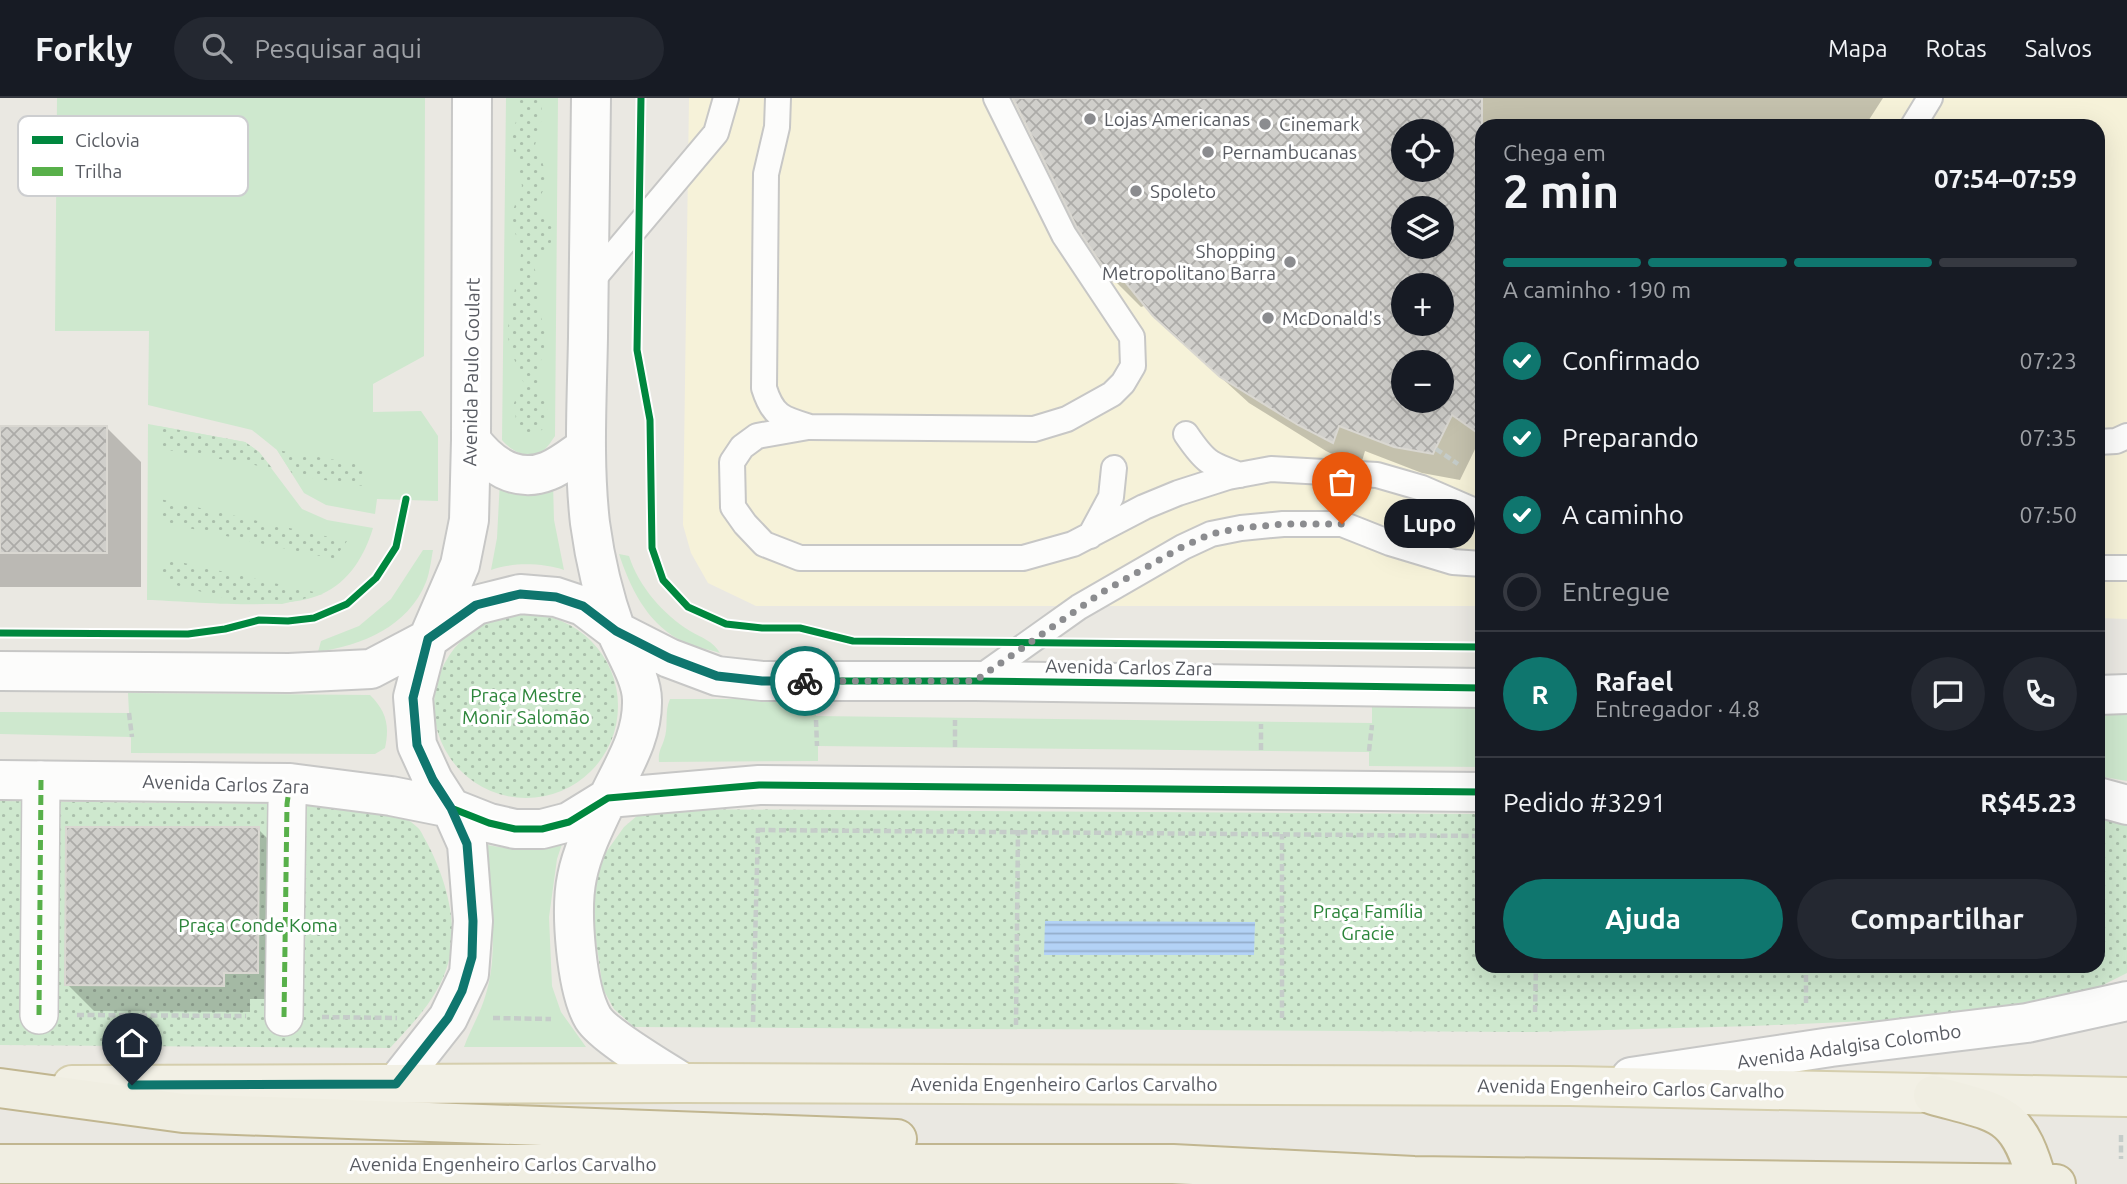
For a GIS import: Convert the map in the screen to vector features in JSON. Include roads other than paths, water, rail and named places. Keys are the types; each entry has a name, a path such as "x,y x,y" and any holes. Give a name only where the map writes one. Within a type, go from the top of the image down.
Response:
{"highway":[{"path":"0,1087 183,1113 1098,1147 1173,1164"},
{"path":"1933,1095 1993,1111 2006,1120 2022,1138 2038,1184"},
{"name":"Avenida Engenheiro Carlos Carvalho","path":"0,1164 1173,1164 1414,1176 2056,1184"}],"main road":[{"name":"Avenida Engenheiro Carlos Carvalho","path":"0,1087 683,1083 1570,1086 2127,1097"}],"street":[{"name":"Avenida Paulo Goulart","path":"428,639 460,565 468,520 471,440 472,98"},
{"path":"591,98 586,447 590,521 598,576 616,631 643,698 639,730 628,761 585,850 576,879 575,927 578,964 583,992 594,1020 620,1041 683,1083"},
{"path":"471,440 484,457 502,470 524,475 546,472 586,447"},
{"path":"0,671 289,673 371,669 428,639 476,605 520,594 556,597 583,606 616,631"},
{"name":"Avenida Carlos Zara","path":"616,631 669,658 717,676 762,681 1475,688"},
{"path":"396,1084 448,1018 468,974 473,921 467,844 417,745 413,698 428,639"},
{"path":"2105,695 2127,694"},
{"name":"Avenida Carlos Zara","path":"0,780 290,783 391,796 451,808"},
{"path":"39,1015 41,780"},
{"path":"284,1017 287,804 290,783"},
{"path":"451,808 489,823 515,829 542,829 569,822 608,798 759,785 1475,792"},
{"path":"2105,799 2127,805"},
{"name":"Avenida Adalgisa Colombo","path":"1570,1086 1831,1046 2027,1023 2127,1001"}],"lane":[{"path":"589,284 716,133 726,98"},
{"path":"778,98 777,127 766,174 764,388 776,414 810,427"},
{"path":"996,98 1063,235 1132,337 1133,366 1123,383 1112,394 1067,419 1034,429 810,427 757,436 742,447 732,462 733,507 764,544 800,558 1023,558 1090,536 1178,493 1240,475 1272,469 1377,475 1422,488 1475,511"},
{"path":"1917,119 1930,98"},
{"path":"1186,434 1202,457 1211,464 1240,475"},
{"path":"1090,536 1111,497 1114,467"},
{"path":"975,681 1101,593 1182,547 1211,534 1283,524 1342,524 1452,562 1475,564"},
{"path":"2105,568 2127,568"}],"water":[{"path":"1045,921 1255,922 1254,955 1044,955"}],"place":[{"name":"Lojas Americanas","path":"1090,119"},
{"name":"Cinemark","path":"1265,124"},
{"name":"Pernambucanas","path":"1208,152"},
{"name":"Spoleto","path":"1136,191"},
{"name":"Shopping Metropolitano Barra","path":"1290,262"},
{"name":"McDonald's","path":"1268,318"},
{"name":"Lupo","path":"1342,524"}],"park label":[{"name":"Praça Mestre Monir Salomão","path":"526,706"},
{"name":"Praça Família Gracie","path":"1368,922"},
{"name":"Praça Conde Koma","path":"258,925"}]}
